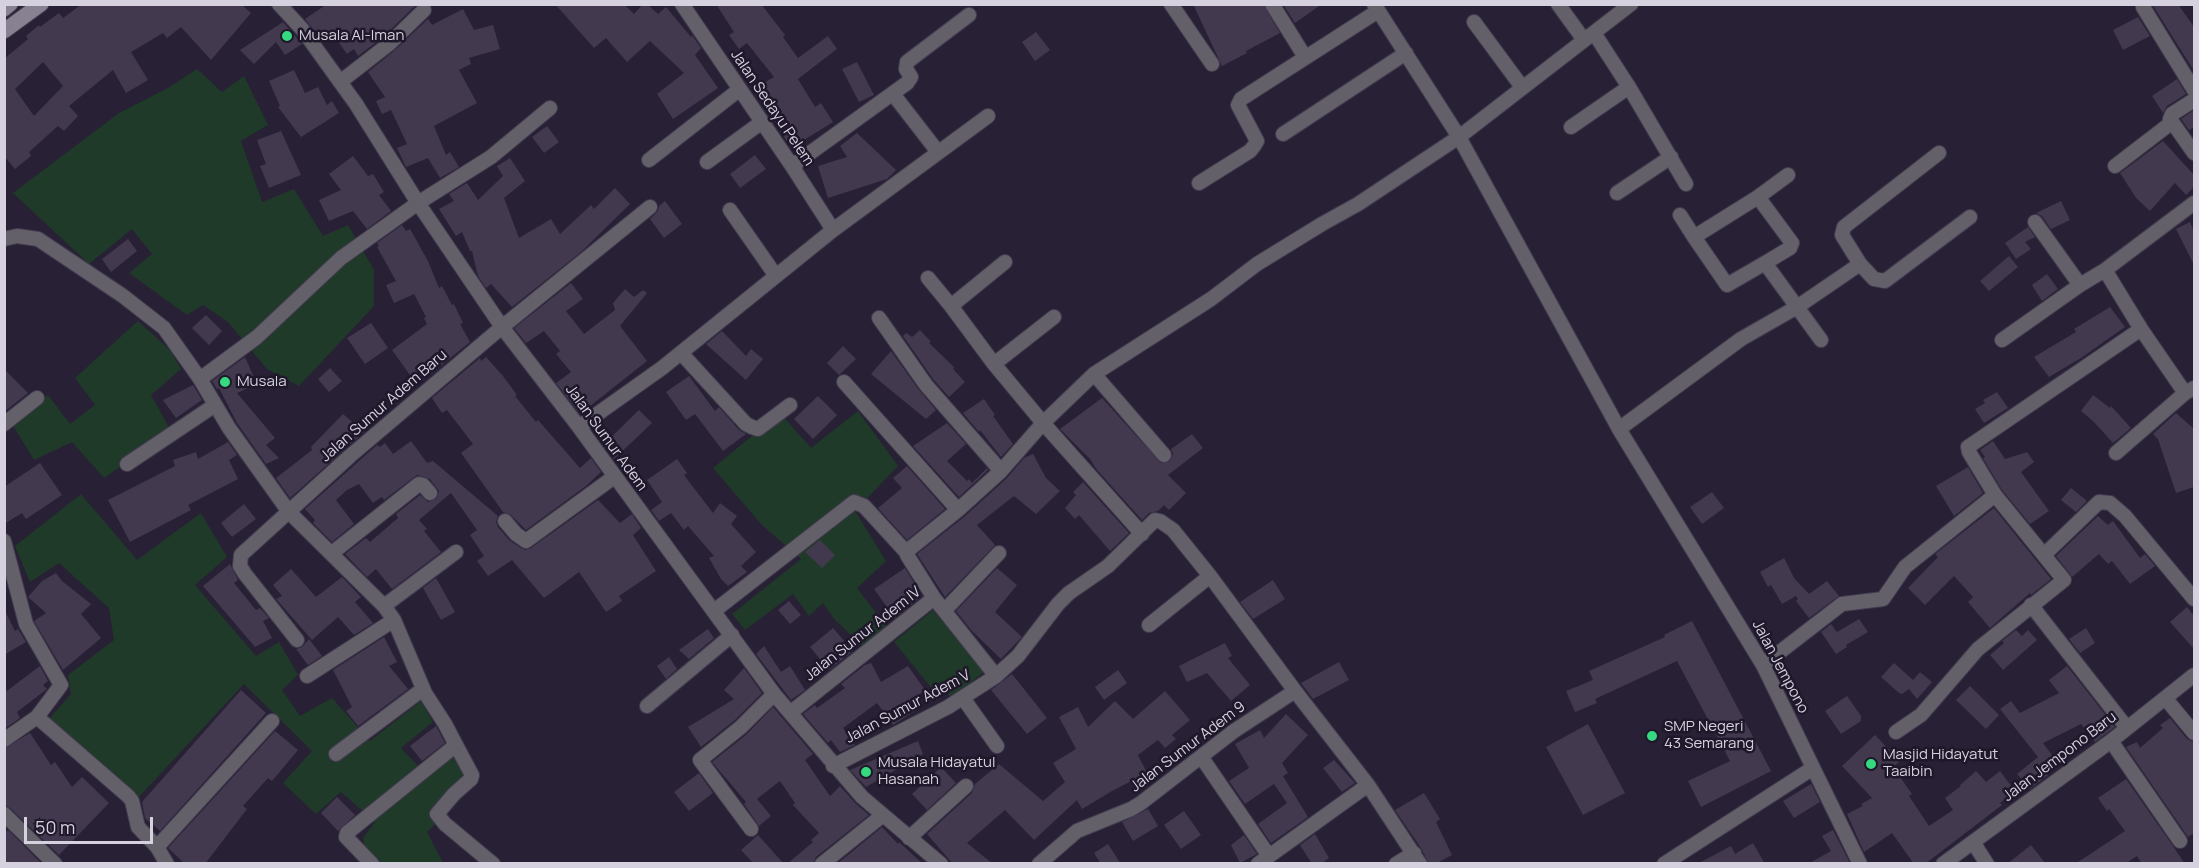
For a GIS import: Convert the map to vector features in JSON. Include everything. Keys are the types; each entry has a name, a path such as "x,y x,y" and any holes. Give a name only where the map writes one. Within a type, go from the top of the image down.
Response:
{"main road":[{"path":"4,9 10,4"},
{"path":"4,31 41,4"}],"street":[{"name":"Jalan Sumur Adem","path":"279,4 302,29 356,104 418,203 502,327 579,427 774,694 833,766 862,797 941,864"},
{"name":"Jalan Sedayu Pelem","path":"682,4 833,230"},
{"path":"1171,4 1212,64"},
{"path":"1272,4 1305,57"},
{"path":"1558,4 1589,37 1629,87 1686,184"},
{"path":"907,553 1001,471 1043,423 1094,374 1211,299 1257,264 1358,204 1459,137 1631,4"},
{"path":"2143,7 2194,90"},
{"path":"1199,183 1250,151 1257,141 1238,105 1241,99 1376,8"},
{"name":"Jalan Jempono","path":"1376,8 1459,137 1619,429 1763,665 1860,864"},
{"path":"340,82 389,44 424,10"},
{"path":"792,166 893,94 909,80 907,62 969,15"},
{"path":"1474,22 1522,87"},
{"path":"1283,134 1406,54"},
{"path":"1571,127 1629,87"},
{"path":"650,160 740,89"},
{"path":"893,94 938,152"},
{"path":"2194,100 2172,114 2171,123 2194,153"},
{"path":"200,379 257,337 341,258 418,203 490,157 550,108"},
{"path":"579,427 681,353 833,230 988,116"},
{"path":"706,162 762,122"},
{"path":"2115,166 2171,123"},
{"path":"1939,153 1844,227 1842,235 1860,264 1874,279 1885,282 1970,217"},
{"path":"1617,193 1671,157"},
{"path":"1694,237 1758,197 1788,175"},
{"path":"1680,215 1726,285 1790,248 1792,243 1758,197"},
{"path":"2002,340 2105,270 2194,203"},
{"name":"Jalan Sumur Adem Baru","path":"297,640 240,566 240,560 247,550 350,456 502,327 650,207"},
{"path":"730,210 776,276"},
{"path":"2035,222 2080,285"},
{"path":"4,239 16,236 38,239 123,296 164,328 200,379 229,428 289,512 384,606 394,620 423,689 445,724 471,775 471,779 437,814 445,824 493,864"},
{"path":"951,306 1005,262"},
{"path":"1765,263 1821,340"},
{"path":"1619,429 1741,339 1797,307 1860,264"},
{"path":"2105,270 2141,328 2190,391 2116,453"},
{"path":"928,278 1043,423 1142,534"},
{"path":"994,364 1054,317"},
{"path":"879,318 926,385 1001,471"},
{"path":"1896,732 1921,715 1978,649 2064,580 1995,495 1968,452 1968,447 2141,328"},
{"path":"681,353 752,428 758,429 790,405"},
{"path":"1094,374 1164,455"},
{"path":"844,382 958,510"},
{"path":"4,424 37,398"},
{"path":"127,464 215,405"},
{"path":"506,521 516,534 526,541 614,477"},
{"path":"332,553 419,484 423,484 430,493"},
{"path":"1763,665 1842,604 1882,599 1905,567 1995,495"},
{"path":"714,611 854,502 864,506 907,553 934,598"},
{"path":"2044,554 2099,502 2110,503 2125,516 2194,599"},
{"name":"Jalan Sumur Adem V","path":"833,766 963,699 996,676 1018,656 1069,593 1108,566 1155,520 1164,522 1173,530 1210,576"},
{"path":"4,540 26,624 61,685 37,717 4,740"},
{"path":"384,606 456,552"},
{"path":"945,610 999,553"},
{"path":"1149,625 1210,576 1368,785 1417,858 1396,864"},
{"name":"Jalan Sumur Adem IV","path":"790,713 934,598 996,676"},
{"path":"2031,605 2127,728"},
{"path":"307,676 394,620"},
{"path":"646,706 732,635"},
{"name":"Jalan Jempono Baru","path":"1943,864 2111,741 2194,675"},
{"path":"336,754 423,689"},
{"name":"Jalan Sumur Adem 9","path":"1039,864 1077,831 1136,806 1202,758 1234,731 1295,691"},
{"path":"751,829 700,760 741,728 774,694"},
{"path":"963,699 997,746"},
{"path":"2166,699 2194,734"},
{"path":"37,717 128,796 134,808 138,827 157,847 167,864"},
{"path":"157,847 272,721"},
{"path":"2111,741 2180,841"},
{"path":"372,864 346,837 347,832 456,746"},
{"path":"1202,758 1264,860 1368,785"},
{"path":"1664,864 1678,860 1813,768"},
{"path":"909,838 966,786"},
{"path":"4,814 55,864"},
{"path":"822,864 883,815"},
{"path":"1973,842 1987,864"}],"green space":[{"path":"197,69 222,92 244,76 268,125 241,141 262,202 294,189 323,236 348,225 374,270 374,306 299,386 267,369 228,322 203,305 187,315 129,273 152,254 132,229 89,264 13,193 119,113 168,88"},
{"path":"138,321 170,350 181,369 151,395 171,431 104,478 72,442 34,460 12,424 48,395 70,424 95,405 75,378"},
{"path":"858,411 898,466 855,511 886,561 857,588 886,626 864,647 835,620 823,603 809,616 793,594 745,630 732,614 801,559 761,524 713,468 780,413 811,448"},
{"path":"81,494 137,560 201,513 227,557 195,585 256,656 279,642 298,675 282,690 300,716 332,698 370,741 421,701 433,722 401,748 427,775 458,754 471,789 427,832 443,863 370,863 367,860 363,838 375,822 341,792 316,814 283,783 312,751 244,684 138,798 49,719 71,694 68,675 114,640 109,608 59,563 30,582 15,546"},
{"path":"933,610 984,672 951,698 942,686 934,691 894,642"}],"building":[{"path":"82,4 241,4 251,13 211,60 181,27 167,38 163,33 131,52 148,80 126,93 113,70 69,106 78,116 64,131 58,126 29,152 31,156 15,169 4,156 4,59 28,39 26,36 39,25 40,27 59,13 63,18","holes":["43,62 63,86 34,116 15,89"]},
{"path":"327,4 417,4 383,37 358,56 354,49 347,54 333,34 322,41 305,19"},
{"path":"555,4 624,4 634,14 643,4 647,4 658,14 666,7 701,48 695,55 718,88 673,119 657,94 684,73 650,41 627,62 606,38 594,48"},
{"path":"716,4 761,4 785,35 783,37 798,58 828,36 837,49 798,79 815,107 821,103 833,122 791,148 755,88 774,77 747,43 739,49 729,35 734,32"},
{"path":"1193,4 1263,4 1280,33 1222,66"},
{"path":"1283,4 1322,4 1295,23"},
{"path":"2152,4 2178,4 2194,27 2194,71"},
{"path":"463,9 474,30 493,25 500,49 469,58 471,64 459,70 477,103 434,126 446,155 450,152 459,167 440,178 428,158 406,167 397,148 407,144 391,110 382,114 376,101 385,97 368,72 428,19 432,25"},
{"path":"2138,17 2150,36 2123,50 2113,30"},
{"path":"283,22 302,44 285,55 276,42 254,64 240,50"},
{"path":"1036,32 1050,50 1035,61 1022,42"},
{"path":"857,62 874,95 859,102 842,69"},
{"path":"294,70 305,93 318,87 327,105 332,101 339,113 301,137 278,107 280,106 269,81"},
{"path":"2177,79 2186,94 2167,106 2163,113 2152,96"},
{"path":"2194,110 2194,127 2189,130 2181,119"},
{"path":"547,126 559,142 544,153 532,137"},
{"path":"281,131 301,175 269,188 260,166 266,164 257,140"},
{"path":"857,133 896,170 887,179 828,198 818,166 847,157 840,146"},
{"path":"2163,141 2194,175 2194,187 2186,195 2175,183 2150,211 2136,198 2120,173"},
{"path":"755,155 766,169 740,188 730,174"},
{"path":"353,156 368,176 373,174 384,192 379,195 391,211 367,229 353,211 329,221 319,200 341,190 329,174"},
{"path":"510,158 525,181 504,198 519,238 551,219 560,234 591,205 594,209 615,188 630,204 581,252 512,307 491,284 486,288 478,276 472,251 462,232 456,236 439,209 454,201 449,194 467,183 478,200 503,176 497,166"},
{"path":"665,201 682,224 664,238 650,219"},
{"path":"2061,201 2070,220 2051,229 2042,216 2036,213"},
{"path":"2190,222 2194,232 2194,265 2176,229"},
{"path":"402,225 406,231 410,229 428,261 439,288 442,286 452,305 454,304 463,323 460,324 470,342 417,385 392,350 427,324 424,318 426,317 414,294 394,303 386,285 396,281 377,247 379,246 377,243"},
{"path":"2028,227 2035,237 2025,242 2031,249 2016,259 2005,243"},
{"path":"128,239 137,251 111,272 102,259"},
{"path":"2009,256 2018,267 1989,291 1980,281"},
{"path":"2047,274 2058,289 2042,301 2032,285"},
{"path":"571,283 583,299 566,311 584,334 615,310 613,303 625,289 634,297 643,290 647,293 620,326 647,361 580,414 556,383 571,372 556,354 560,351 544,331 526,343 514,328"},
{"path":"2110,307 2125,327 2049,377 2034,357 2076,332 2074,329"},
{"path":"206,315 222,331 209,345 192,328"},
{"path":"371,323 388,348 365,364 347,338"},
{"path":"920,330 965,382 949,397 933,379 903,336 906,333 912,337"},
{"path":"722,331 746,356 751,349 763,359 746,380 706,344"},
{"path":"843,346 856,359 839,375 827,363"},
{"path":"891,351 936,410 926,419 871,374"},
{"path":"245,357 257,384 237,393 275,438 266,445 279,458 266,464 237,423 219,388 217,389 212,381"},
{"path":"486,357 503,376 517,395 515,396 536,422 538,420 580,468 591,458 601,472 586,486 526,530 511,515 503,512 461,453 473,444 447,410 442,413 432,398 480,358 481,361"},
{"path":"330,368 342,381 329,392 318,379"},
{"path":"4,369 28,393 4,412"},
{"path":"689,376 715,411 719,407 739,430 746,434 723,451 695,414 686,420 666,392"},
{"path":"193,385 202,400 176,418 163,400"},
{"path":"1997,392 2008,408 1984,423 1975,409 1985,403 1983,400"},
{"path":"2093,395 2110,408 2111,406 2131,428 2113,443 2081,411"},
{"path":"818,396 837,415 813,439 794,419"},
{"path":"1102,398 1161,463 1170,461 1173,454 1171,449 1192,434 1203,448 1168,475 1186,493 1169,510 1164,505 1158,511 1149,513 1142,520 1097,470 1090,459 1060,429"},
{"path":"984,399 1013,444 1001,457 963,413"},
{"path":"639,410 652,423 614,459 603,445"},
{"path":"2176,413 2194,429 2194,487 2176,493 2158,439 2153,434"},
{"path":"343,414 364,432 290,498 276,478 312,450 311,447"},
{"path":"947,423 966,444 947,461 967,481 969,479 972,483 987,468 988,470 959,497 913,446"},
{"path":"411,441 427,463 433,461 498,516 496,522 498,527 509,540 521,548 525,550 531,548 598,500 620,523 632,514 641,528 633,535 656,571 619,596 622,601 606,612 579,572 544,598 512,560 488,576 477,561 484,556 470,535 477,530 451,493 419,520 427,529 424,531 441,552 392,589 376,569 367,577 345,554 366,538 370,542 398,518 396,514 420,495 428,502 436,499 439,491 430,479 417,475 384,500 382,497 373,503 359,484 347,490 336,500 354,524 332,542 313,523 315,520 305,509 377,445 380,447 385,443 393,454"},
{"path":"1993,441 2005,459 2027,452 2034,462 2021,472 2049,511 2030,524 2002,490 1983,458 1985,457 1980,450"},
{"path":"228,442 237,455 229,460 238,479 188,505 191,510 130,542 108,500 175,466 173,460 196,452 198,459"},
{"path":"1033,454 1046,478 1060,491 1036,514 1014,496 977,525 995,545 945,597 917,554 964,517 1007,478 1024,458"},
{"path":"677,459 687,473 684,475 713,513 720,503 737,516 731,524 756,552 741,566 747,572 728,586 721,579 709,558 714,556 688,526 684,530 671,513 659,521 651,510 662,502 647,480"},
{"path":"40,463 62,495 26,519 22,513 4,524 4,487"},
{"path":"907,466 945,509 907,540 878,508 902,488 893,478"},
{"path":"1968,467 1983,493 1954,516 1936,486"},
{"path":"1083,482 1129,533 1110,551 1079,515 1075,519 1065,508 1076,495 1073,492"},
{"path":"2071,488 2087,501 2076,512 2061,500"},
{"path":"1712,492 1724,508 1702,524 1690,507"},
{"path":"244,504 256,519 232,537 221,523"},
{"path":"1994,508 2051,579 2031,595 2030,593 1990,628 1968,602 1973,597 1954,576 1925,605 1908,588 1938,557 1935,554"},
{"path":"2098,516 2108,525 2113,521 2140,558 2145,554 2155,566 2130,584 2112,561 2108,564 2099,554 2072,577 2056,556"},
{"path":"820,540 835,555 822,568 805,552"},
{"path":"1784,558 1794,578 1809,594 1827,581 1839,596 1809,618 1796,601 1798,599 1796,596 1782,604 1771,585 1768,587 1760,572"},
{"path":"230,564 238,580 234,583 256,610 260,608 269,618 263,621 272,638 255,647 203,586"},
{"path":"905,568 922,596 895,618 874,589"},
{"path":"997,568 1017,585 995,612 1022,637 1001,659 972,631 956,611"},
{"path":"291,569 316,597 342,577 361,597 355,602 373,623 354,635 338,617 312,640 276,599 282,596 273,585"},
{"path":"56,573 62,581 91,604 81,614 101,638 63,670 34,621 46,613 28,597 42,581"},
{"path":"436,578 455,612 441,620 423,588"},
{"path":"1273,580 1285,599 1253,619 1240,602"},
{"path":"789,601 801,615 790,624 778,610"},
{"path":"2187,607 2194,616 2194,649 2170,622"},
{"path":"4,609 15,631 18,629 26,642 4,655"},
{"path":"1859,619 1868,632 1836,654 1821,632 1831,624 1837,632"},
{"path":"1692,621 1771,771 1701,807 1688,781 1730,761 1677,661 1595,699 1597,703 1575,712 1566,691 1593,680 1589,671 1665,637 1664,635"},
{"path":"833,628 853,651 829,670 810,647"},
{"path":"2086,628 2095,643 2080,653 2069,639"},
{"path":"708,629 714,638 689,659 679,650"},
{"path":"2016,630 2022,636 2028,630 2037,640 2003,670 1990,655"},
{"path":"384,637 397,662 389,666 408,689 358,726 346,711 352,707 333,670"},
{"path":"309,639 322,656 308,665 296,649 302,647"},
{"path":"1225,643 1232,656 1228,658 1250,685 1231,701 1207,673 1187,682 1179,666"},
{"path":"764,646 781,672 790,666 805,690 791,700 756,654"},
{"path":"669,657 677,669 666,679 657,666"},
{"path":"1339,662 1349,680 1313,699 1301,683"},
{"path":"871,663 881,682 908,666 925,690 912,700 918,709 893,725 877,703 843,728 855,745 840,752 831,740 828,743 803,714 815,705 817,708 845,688 841,684 865,665"},
{"path":"1894,663 1913,680 1920,672 1932,682 1917,699 1909,689 1902,694 1899,693 1881,677"},
{"path":"40,666 48,681 43,685 47,689 17,712 20,718 4,729 4,693"},
{"path":"2067,666 2115,727 2095,742 2081,724 2043,743 2058,763 2046,772 2048,775 2030,789 2017,774 2038,757 2000,709 2011,701 2020,713 2059,693 2049,680"},
{"path":"744,668 762,693 735,720 701,747 688,727 734,699 724,690"},
{"path":"1118,670 1127,683 1104,700 1095,687"},
{"path":"1012,674 1047,718 1027,734 991,690"},
{"path":"1970,686 1999,715 1986,729 1956,700"},
{"path":"241,690 266,713 160,831 145,818 142,802"},
{"path":"1165,691 1190,720 1172,735 1176,739 1165,748 1158,740 1138,755 1147,773 1082,809 1077,800 1034,840 1005,810 967,843 993,864 953,864 927,834 972,793 975,784 999,764 1043,801 1065,782 1053,763 1076,749 1059,717 1078,707 1088,727 1115,701 1133,719"},
{"path":"1847,696 1861,716 1861,721 1841,734 1825,711"},
{"path":"773,707 813,754 805,760 830,796 840,786 869,815 816,857 813,864 787,864 813,842 811,840 819,833 793,805 795,803 780,781 757,799 771,816 759,826 744,804 746,802 712,762 747,734"},
{"path":"1286,714 1308,735 1282,763 1288,773 1283,776 1308,817 1271,843 1258,824 1287,803 1274,784 1245,804 1229,781 1249,768 1235,744 1260,730 1264,738"},
{"path":"2170,718 2187,739 2194,742 2194,833 2188,837 2126,747 2137,742 2140,748 2163,728 2160,725"},
{"path":"1588,724 1625,793 1583,815 1546,747"},
{"path":"436,726 445,743 422,761 410,746"},
{"path":"275,731 298,750 272,781 268,778 243,806 247,809 205,864 185,864 168,848"},
{"path":"30,733 51,765 55,762 72,787 82,777 109,803 59,855 10,808 4,805 4,749"},
{"path":"1875,735 1900,761 1893,767 1912,794 1909,796 1929,826 1953,810 1945,798 1976,771 1986,782 2000,771 2015,791 2000,803 2002,805 1925,864 1914,864 1892,833 1864,852 1847,814 1863,806 1861,804 1872,798 1842,766"},
{"path":"918,741 923,754 866,787 850,770"},
{"path":"1334,760 1355,783 1342,792 1323,768"},
{"path":"941,767 956,783 927,810 912,794"},
{"path":"699,773 713,793 689,811 674,792"},
{"path":"2126,779 2185,864 2142,864 2137,856 2125,864 2075,864 2125,831 2098,798"},
{"path":"1811,784 1820,802 1794,818 1783,801"},
{"path":"1424,793 1440,819 1436,822 1452,855 1435,864 1429,864 1395,810"},
{"path":"337,797 355,815 338,831 321,813"},
{"path":"1148,809 1158,826 1133,841 1122,822"},
{"path":"1184,811 1201,835 1181,849 1164,825"},
{"path":"882,827 898,844 899,842 923,864 837,864"},
{"path":"8,830 42,864 4,864 4,833"},
{"path":"1833,830 1849,861 1845,864 1808,864 1831,851 1822,836"},
{"path":"1315,834 1329,858 1321,864 1312,864 1300,845"},
{"path":"758,835 784,864 754,864 741,850"},
{"path":"1244,835 1257,854 1240,863 1231,845"},
{"path":"1753,843 1765,864 1697,864 1731,846 1735,854"},
{"path":"1108,844 1121,864 1101,864 1094,853"},
{"path":"2031,845 2046,864 2007,864"}],"place":[{"name":"Musala Al-Iman","path":"287,36"},
{"name":"Musala","path":"225,382"},
{"name":"SMP Negeri 43 Semarang","path":"1652,736"},
{"name":"Masjid Hidayatut Taaibin","path":"1871,764"},
{"name":"Musala Hidayatul Hasanah","path":"866,772"}]}
